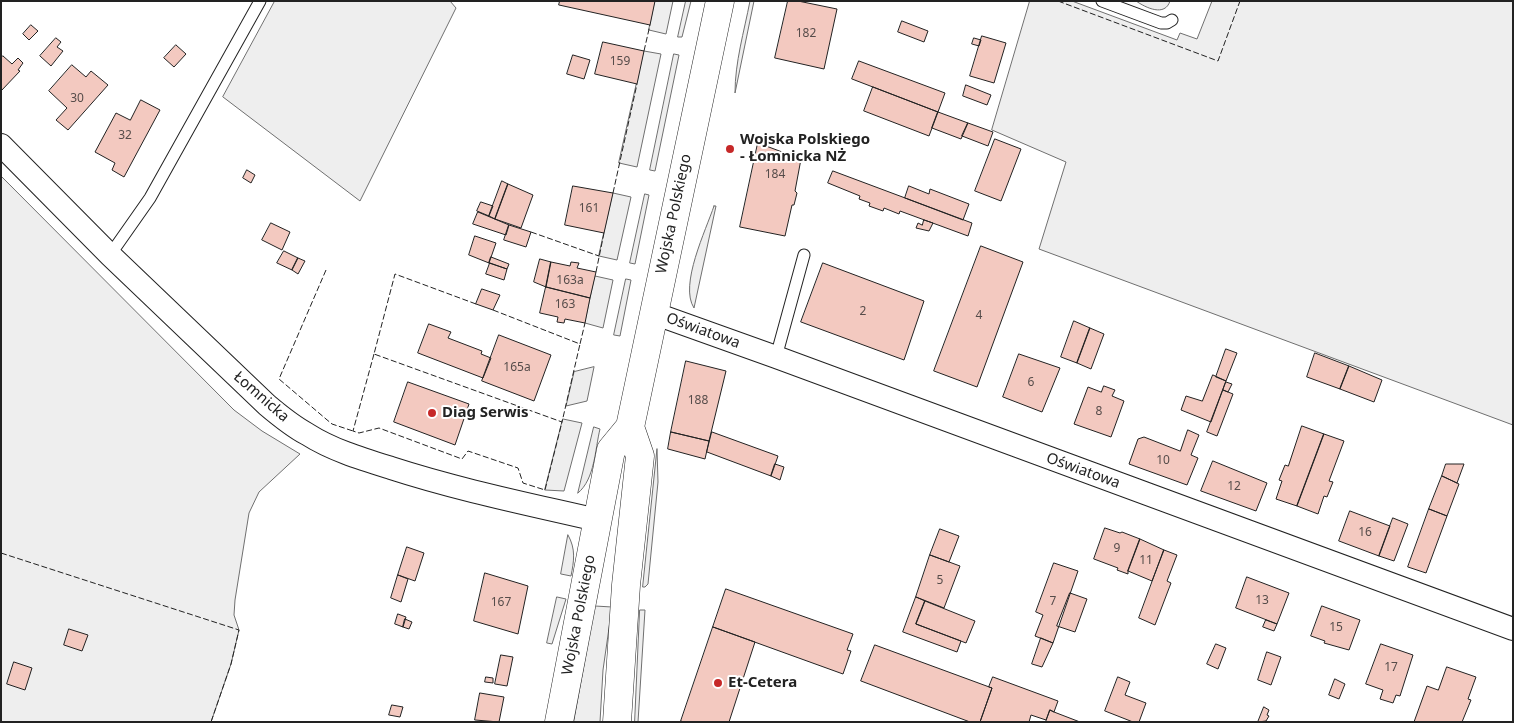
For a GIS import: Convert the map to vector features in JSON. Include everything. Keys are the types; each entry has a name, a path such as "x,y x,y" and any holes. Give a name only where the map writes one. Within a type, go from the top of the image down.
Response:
{"main road":[{"name":"Wojska Polskiego","path":"559,722 611,450 630,427 720,1"},
{"path":"617,722 626,585 640,456 630,427"}],"street":[{"name":"Łomnicka","path":"1,145 110,255 267,405 308,435 362,458 413,475 475,493 597,520"},
{"name":"Oświatowa","path":"653,313 1513,629"}],"lane":[{"path":"110,255 150,198 260,1"},
{"path":"1102,1 1161,23 1167,23 1172,20"},
{"path":"776,357 804,255"}],"shaded area":[{"path":"275,1 450,1 456,8 360,201 223,97"},
{"path":"655,1 673,1 666,34 649,30"},
{"path":"686,1 691,1 682,37 678,37"},
{"path":"750,1 754,1 735,93 738,58"},
{"path":"1030,1 1072,1 1177,40 1180,33 1197,39 1212,1 1513,1 1513,425 1039,249 1066,162 992,130"},
{"path":"1136,1 1170,1 1164,9 1155,10"},
{"path":"644,51 661,54 637,167 619,163"},
{"path":"674,54 679,55 655,171 650,170"},
{"path":"1,176 234,410 262,431 300,454 259,492 249,513 235,600 234,615 239,630 231,664 211,722 1,722"},
{"path":"613,193 631,197 617,260 599,256"},
{"path":"645,194 649,195 635,264 630,263"},
{"path":"714,206 716,206 694,308 690,298 692,272 695,257"},
{"path":"595,276 613,280 603,328 585,323"},
{"path":"626,279 631,280 620,336 614,335"},
{"path":"594,367 587,401 566,406 574,372"},
{"path":"563,419 582,423 564,491 545,490"},
{"path":"594,427 600,429 594,463 588,480 578,493"},
{"path":"657,449 658,482 648,584 643,587"},
{"path":"568,535 574,555 571,576 561,574"},
{"path":"557,597 566,599 552,644 547,643"},
{"path":"595,606 612,607 603,670 600,722 574,722"},
{"path":"640,610 645,610 638,722 635,722"}],"building":[{"path":"560,1 655,1 650,25 559,5"},
{"path":"788,1 798,1 837,9 824,69 775,58"},
{"path":"902,21 928,31 924,42 898,32"},
{"path":"31,25 38,31 29,40 23,34"},
{"path":"982,36 1006,43 994,83 970,76"},
{"path":"56,38 61,42 57,47 63,51 51,66 40,56"},
{"path":"974,38 981,40 979,46 972,44"},
{"path":"603,42 644,51 637,84 595,74"},
{"path":"176,45 186,54 174,67 164,58"},
{"path":"573,55 590,60 584,79 567,74"},
{"path":"3,56 12,64 18,58 23,63 18,70 20,71 1,91 1,58"},
{"path":"859,61 945,93 938,112 852,79"},
{"path":"72,65 86,77 91,71 108,85 68,130 56,120 67,108 49,91"},
{"path":"966,85 991,95 987,105 963,96"},
{"path":"873,87 938,112 929,136 864,111"},
{"path":"141,100 160,110 124,177 112,170 115,163 95,152 116,113 130,120"},
{"path":"938,112 968,123 961,139 932,128"},
{"path":"968,123 993,132 988,146 962,136"},
{"path":"995,139 1021,149 1001,201 975,191"},
{"path":"758,143 801,159 795,191 797,193 794,205 792,205 785,236 740,227"},
{"path":"247,170 255,175 251,183 243,178"},
{"path":"833,171 972,223 968,236 900,211 899,214 884,208 883,211 869,206 870,203 859,199 860,196 828,183"},
{"path":"502,181 508,184 495,219 489,216"},
{"path":"508,184 533,195 521,228 495,219"},
{"path":"573,186 613,193 604,233 565,225"},
{"path":"909,186 929,194 930,189 969,204 963,220 905,198"},
{"path":"481,202 493,206 489,216 477,211"},
{"path":"478,212 509,225 506,235 473,224"},
{"path":"924,220 933,223 929,231 916,228 918,223 922,225"},
{"path":"271,223 290,232 282,250 262,240"},
{"path":"509,225 531,232 526,247 504,240"},
{"path":"475,236 496,243 489,263 469,255"},
{"path":"981,246 1023,262 977,387 934,371"},
{"path":"284,251 298,258 292,270 277,263"},
{"path":"491,257 509,264 507,269 489,263"},
{"path":"298,258 305,261 298,274 292,270"},
{"path":"540,259 551,262 546,287 534,282"},
{"path":"551,262 570,266 571,262 579,263 577,268 596,272 590,298 546,287"},
{"path":"490,263 507,269 504,280 486,274"},
{"path":"823,263 924,301 904,360 801,322"},
{"path":"546,287 590,298 585,323 565,319 564,323 557,322 558,317 540,313"},
{"path":"482,289 500,295 493,310 476,304"},
{"path":"1074,321 1090,328 1077,363 1061,357"},
{"path":"429,324 451,332 448,338 482,351 481,354 491,358 483,378 418,353"},
{"path":"1090,328 1104,334 1091,369 1077,363"},
{"path":"499,335 551,355 534,401 482,381"},
{"path":"1226,349 1237,353 1226,381 1216,377"},
{"path":"1315,353 1349,366 1340,389 1307,377"},
{"path":"1019,354 1060,368 1042,412 1003,397"},
{"path":"686,361 726,371 709,441 671,432"},
{"path":"1349,366 1382,380 1374,402 1340,389"},
{"path":"1213,375 1226,381 1211,422 1181,410 1186,396 1202,401"},
{"name":"Diag Serwis","path":"408,382 469,404 455,445 394,422"},
{"path":"1226,382 1232,384 1228,392 1223,390"},
{"path":"1104,386 1115,390 1112,396 1124,401 1111,437 1074,424 1088,387 1101,392"},
{"path":"1223,390 1233,394 1217,436 1207,432"},
{"path":"1302,426 1324,434 1297,506 1276,499 1282,481 1279,480 1285,465 1288,466"},
{"path":"1188,430 1199,435 1191,455 1198,458 1187,485 1129,464 1138,439 1144,437 1180,451"},
{"path":"671,432 709,441 705,459 668,449"},
{"path":"712,432 778,456 771,476 707,452"},
{"path":"1324,434 1344,441 1329,481 1333,482 1327,497 1324,496 1318,514 1297,506"},
{"path":"1213,461 1267,483 1256,511 1201,491"},
{"path":"775,464 784,467 780,480 771,476"},
{"path":"1446,464 1464,464 1457,483 1442,476"},
{"path":"1442,476 1459,484 1447,516 1429,509"},
{"path":"1429,509 1447,516 1426,573 1408,567"},
{"path":"1350,511 1390,526 1379,556 1339,541"},
{"path":"1393,518 1408,524 1394,561 1379,556"},
{"path":"1105,528 1140,539 1128,574 1094,559"},
{"path":"940,529 959,536 949,562 930,555"},
{"path":"1140,539 1164,550 1152,581 1128,571"},
{"path":"407,547 424,553 415,581 398,575"},
{"path":"1164,550 1177,555 1167,581 1171,583 1155,625 1139,618"},
{"path":"930,555 960,566 944,608 916,597"},
{"path":"1054,563 1078,571 1053,643 1035,636 1043,615 1036,612"},
{"path":"485,573 528,586 518,634 474,621"},
{"path":"398,575 408,579 401,602 391,598"},
{"path":"1247,577 1289,593 1277,624 1236,608"},
{"path":"726,589 853,634 847,650 851,651 843,674 713,627"},
{"path":"1070,593 1087,599 1075,632 1057,626"},
{"path":"916,597 925,601 916,624 961,641 957,652 903,632"},
{"path":"925,601 975,621 966,643 916,624"},
{"path":"1322,606 1360,620 1349,650 1324,643 1325,641 1311,636"},
{"path":"398,614 406,617 403,627 395,624"},
{"path":"405,619 412,622 409,629 403,627"},
{"path":"1266,620 1277,624 1274,631 1263,627"},
{"name":"Et-Cetera","path":"713,627 755,642 729,722 684,722 681,721"},
{"path":"69,629 88,635 82,651 64,645"},
{"path":"1041,638 1053,643 1042,667 1032,664"},
{"path":"1216,644 1226,648 1218,669 1207,664"},
{"path":"1381,644 1413,655 1400,696 1396,695 1393,703 1380,699 1383,690 1366,684"},
{"path":"875,645 992,688 980,722 970,722 861,681"},
{"path":"1267,652 1281,657 1271,685 1258,680"},
{"path":"501,655 513,657 507,686 495,684"},
{"path":"14,662 32,668 25,690 7,684"},
{"path":"1447,667 1476,677 1468,699 1471,700 1462,722 1414,722 1427,686 1438,690"},
{"path":"486,677 493,678 493,683 485,682"},
{"path":"993,677 1058,701 1054,712 1050,710 1046,720 1031,715 1029,722 980,722 992,688 989,687"},
{"path":"1118,677 1130,682 1125,695 1146,703 1139,722 1133,722 1105,711"},
{"path":"1335,679 1345,684 1339,699 1329,695"},
{"path":"480,693 504,697 499,722 475,720"},
{"path":"392,705 403,707 400,717 389,715"},
{"path":"1264,707 1269,710 1267,715 1269,716 1266,721 1258,722"},
{"path":"1050,710 1054,712 1080,722 1046,722"}],"fence":[{"path":"1058,1 1218,61 1240,1"},
{"path":"644,51 650,25"},
{"path":"613,193 637,84"},
{"path":"531,232 599,256"},
{"path":"596,272 604,233"},
{"path":"326,270 279,379 332,424 353,431"},
{"path":"476,304 395,274 374,354 562,422 580,344"},
{"path":"493,310 580,344 585,323"},
{"path":"374,354 353,431 359,433 379,428 462,459 468,451 518,468 523,483 545,490 562,422"},
{"path":"1,553 239,630 231,664 211,722"}],"place":[{"name":"Wojska Polskiego - Łomnicka NŻ","path":"730,149"},
{"name":"Diag Serwis","path":"432,413"},
{"name":"Et-Cetera","path":"718,683"}]}
